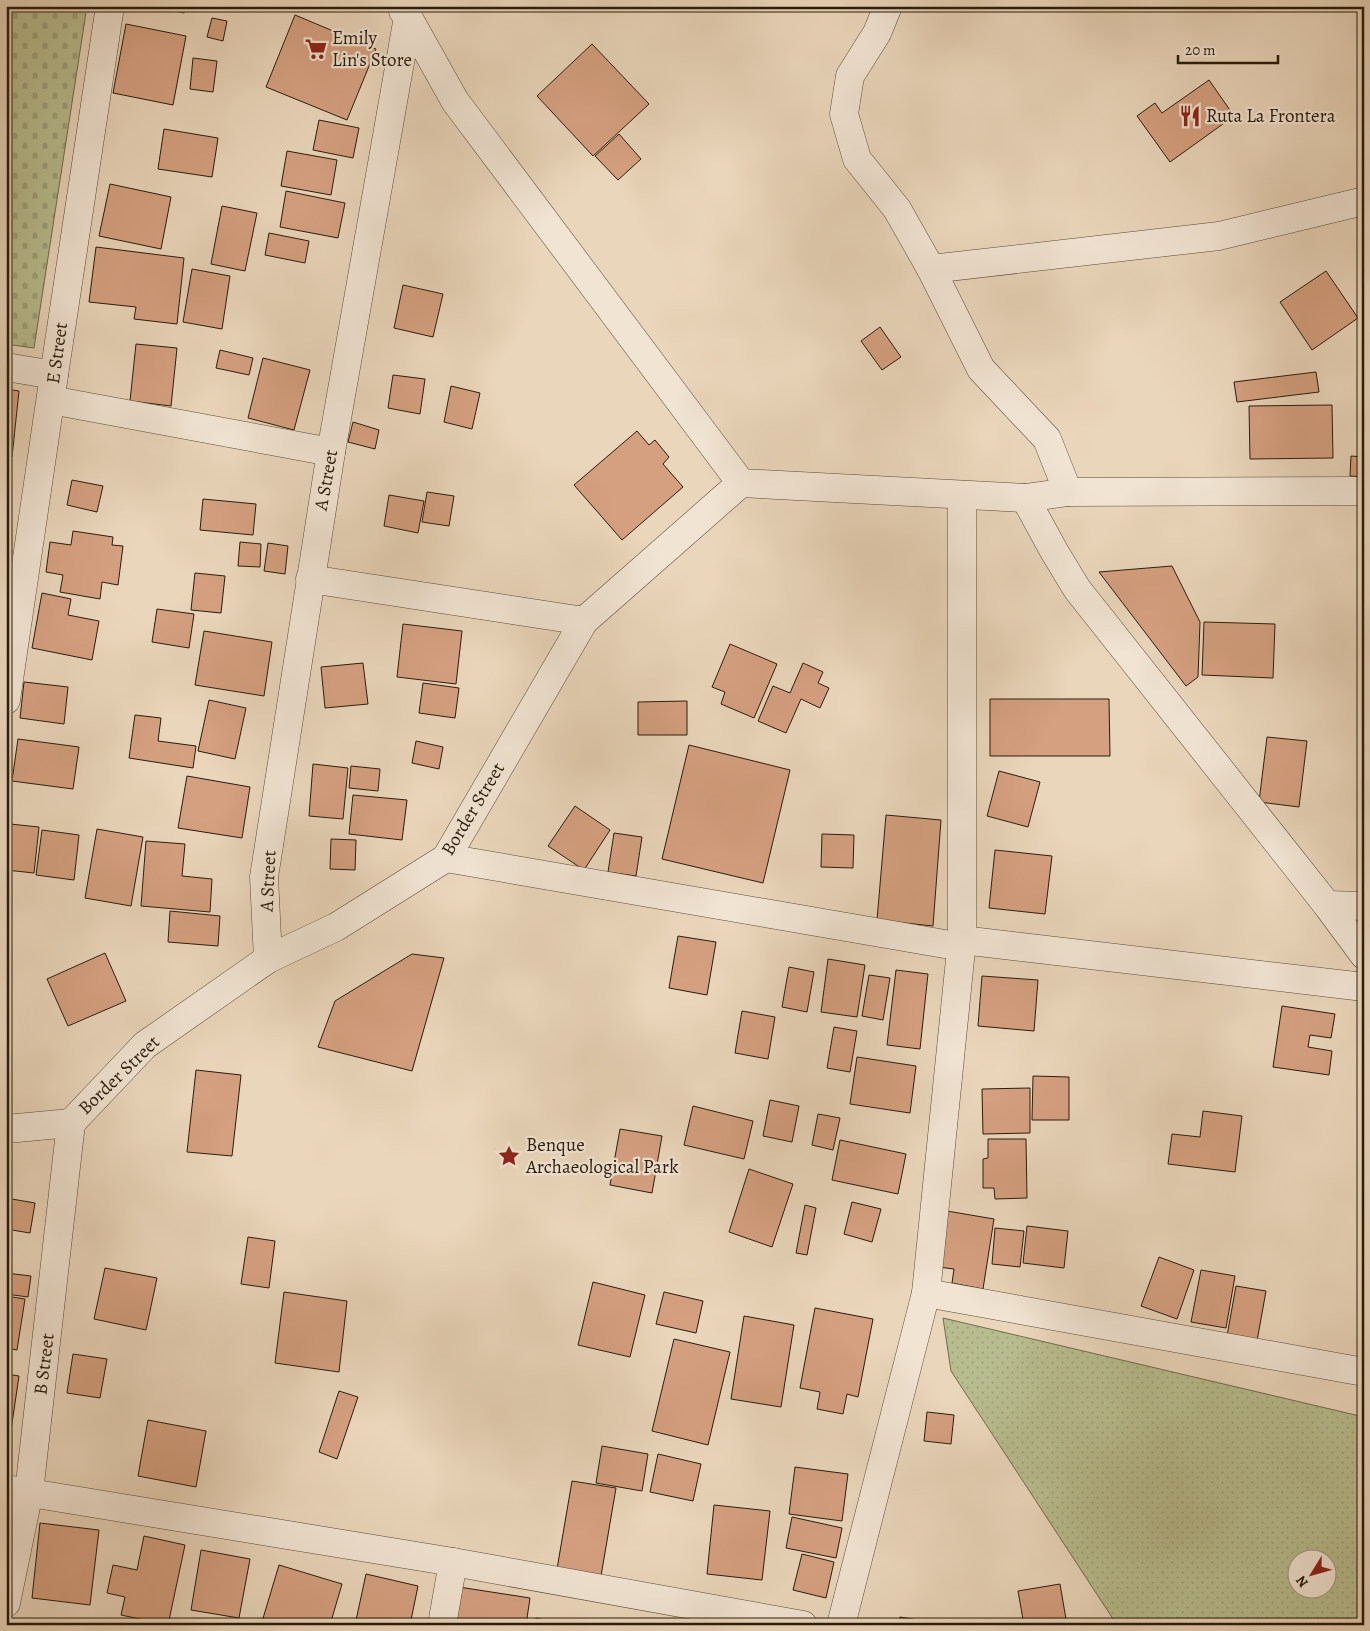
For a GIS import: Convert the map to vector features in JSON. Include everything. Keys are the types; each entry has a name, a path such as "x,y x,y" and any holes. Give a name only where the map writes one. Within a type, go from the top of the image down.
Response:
{"street":[{"name":"E Street","path":"6,700 110,6"},
{"path":"888,6 877,34 850,76 844,114 857,159 897,210 982,369 1047,439 1068,492"},
{"path":"404,12 456,101 741,483 1025,498 1068,492 1364,491"},
{"name":"A Street","path":"268,959 264,877 310,579 404,12"},
{"path":"930,269 1219,236 1364,201"},
{"path":"6,367 52,387 331,452"},
{"name":"Border Street","path":"71,1122 145,1045 268,959 336,927 446,858 584,621 741,483"},
{"path":"841,1625 926,1293 962,943 962,496"},
{"path":"1025,498 1054,551 1078,588 1327,905 1364,955"},
{"path":"310,579 584,621"},
{"path":"446,858 962,943 1364,987"},
{"path":"1327,905 1364,906"},
{"path":"6,1129 71,1122"},
{"name":"B Street","path":"6,1603 18,1491 71,1122"},
{"path":"926,1293 1364,1372"},
{"path":"18,1491 453,1562 803,1625"},
{"path":"442,1625 453,1562"}],"green space":[{"path":"6,6 87,6 34,348 6,344"},
{"path":"943,1318 1364,1417 1364,1625 1117,1625 951,1371"}],"building":[{"path":"152,6 185,6 184,13"},
{"path":"295,15 376,49 347,120 266,87"},
{"path":"212,18 227,21 223,41 207,37"},
{"path":"126,24 186,36 173,105 113,93"},
{"path":"592,44 649,104 593,156 537,96"},
{"path":"193,58 217,61 213,92 190,89"},
{"path":"1209,80 1234,116 1170,162 1137,116 1155,103 1162,113"},
{"path":"319,120 359,128 353,158 313,150"},
{"path":"164,129 218,138 212,177 158,169"},
{"path":"619,134 641,159 618,180 595,156"},
{"path":"287,151 337,160 331,195 281,186"},
{"path":"110,184 171,197 161,249 99,236"},
{"path":"286,191 345,203 338,238 280,227"},
{"path":"222,206 257,213 245,271 211,264"},
{"path":"269,233 309,241 305,263 265,255"},
{"path":"96,247 184,258 177,324 134,319 136,307 89,302"},
{"path":"192,269 230,276 222,329 183,322"},
{"path":"1326,271 1358,318 1312,350 1280,302"},
{"path":"403,285 443,294 433,337 394,328"},
{"path":"880,327 901,357 882,370 861,341"},
{"path":"136,344 177,348 171,406 130,401"},
{"path":"220,350 253,358 249,375 216,368"},
{"path":"263,358 310,370 294,430 248,418"},
{"path":"1316,372 1319,392 1237,402 1234,382"},
{"path":"393,375 425,379 420,414 388,408"},
{"path":"451,386 480,393 472,429 444,422"},
{"path":"6,389 19,391 12,457 6,456"},
{"path":"1332,405 1333,458 1250,459 1249,406"},
{"path":"353,422 379,430 375,449 348,442"},
{"path":"637,431 649,445 655,440 669,457 663,464 683,487 622,540 574,485"},
{"path":"1351,456 1364,457 1364,477 1350,476"},
{"path":"72,480 103,486 97,512 67,505"},
{"path":"427,492 454,496 449,526 422,522"},
{"path":"389,495 424,501 418,533 384,526"},
{"path":"203,499 256,504 253,535 200,530"},
{"path":"73,531 113,537 112,545 123,546 118,585 102,582 100,599 60,592 63,575 46,572 50,542 71,545"},
{"path":"240,542 261,544 260,567 238,566"},
{"path":"268,543 288,546 285,574 264,571"},
{"path":"1172,566 1200,622 1198,677 1186,686 1099,572"},
{"path":"195,573 225,576 221,613 191,610"},
{"path":"42,593 71,599 68,615 99,621 92,660 32,648"},
{"path":"157,609 194,614 189,648 152,642"},
{"path":"1204,622 1275,624 1273,678 1202,675"},
{"path":"403,624 462,631 456,684 397,677"},
{"path":"204,631 272,642 264,696 195,685"},
{"path":"730,644 777,664 754,718 721,704 725,692 712,687"},
{"path":"363,663 368,704 325,708 321,667"},
{"path":"803,663 823,672 818,683 829,688 820,708 801,699 786,733 758,721 773,686 790,693"},
{"path":"24,682 68,687 64,724 20,718"},
{"path":"423,683 459,688 455,718 419,713"},
{"path":"990,699 1109,699 1110,756 990,756"},
{"path":"209,700 246,708 235,759 198,751"},
{"path":"687,701 687,735 638,735 638,702"},
{"path":"135,715 161,718 158,741 196,746 193,768 129,758"},
{"path":"1267,737 1307,741 1299,807 1259,802"},
{"path":"18,739 79,747 73,789 12,781"},
{"path":"416,741 443,747 439,769 412,763"},
{"path":"689,745 790,770 763,883 662,859"},
{"path":"313,764 348,768 343,819 309,816"},
{"path":"351,766 380,769 378,791 349,788"},
{"path":"999,771 1040,782 1028,827 987,816"},
{"path":"187,776 250,787 242,838 178,828"},
{"path":"353,795 407,800 402,840 349,834"},
{"path":"575,806 610,830 584,870 548,846"},
{"path":"886,815 941,820 933,926 877,920"},
{"path":"10,824 39,827 34,873 6,870"},
{"path":"97,829 143,837 131,906 85,898"},
{"path":"42,830 79,835 74,880 36,875"},
{"path":"614,833 642,837 636,876 608,872"},
{"path":"822,834 854,835 853,868 821,867"},
{"path":"331,839 356,840 355,870 330,869"},
{"path":"146,841 185,844 182,876 212,879 210,912 141,906"},
{"path":"995,850 1052,856 1045,914 989,908"},
{"path":"6,894 10,894 6,933"},
{"path":"170,911 220,916 218,946 168,942"},
{"path":"678,936 716,942 707,995 669,988"},
{"path":"105,953 126,1001 68,1026 47,979"},
{"path":"412,954 444,958 412,1071 318,1047 335,1001"},
{"path":"828,959 865,965 857,1017 821,1012"},
{"path":"789,967 814,972 807,1012 782,1007"},
{"path":"896,970 928,974 920,1049 887,1045"},
{"path":"869,975 890,978 883,1020 862,1016"},
{"path":"982,976 1038,980 1034,1031 978,1026"},
{"path":"1282,1006 1335,1014 1331,1038 1310,1035 1308,1047 1332,1051 1329,1075 1273,1067"},
{"path":"742,1011 775,1017 768,1059 735,1053"},
{"path":"834,1027 857,1031 850,1072 827,1068"},
{"path":"857,1057 916,1066 910,1113 850,1104"},
{"path":"196,1070 241,1075 232,1156 187,1152"},
{"path":"1033,1076 1069,1077 1069,1120 1032,1120"},
{"path":"1030,1088 1030,1133 983,1134 982,1089"},
{"path":"770,1100 799,1106 792,1142 763,1136"},
{"path":"693,1106 753,1121 744,1159 684,1145"},
{"path":"1203,1111 1242,1116 1235,1172 1168,1164 1172,1134 1200,1137"},
{"path":"818,1114 840,1118 833,1150 812,1145"},
{"path":"620,1129 662,1136 652,1193 610,1185"},
{"path":"988,1139 1026,1139 1027,1198 995,1199 994,1188 983,1188 983,1159 988,1158"},
{"path":"840,1140 906,1154 898,1194 832,1180"},
{"path":"1364,1147 1364,1176 1361,1176"},
{"path":"749,1169 793,1184 772,1247 729,1232"},
{"path":"6,1198 35,1203 30,1233 6,1229"},
{"path":"852,1202 881,1209 872,1242 844,1234"},
{"path":"805,1205 816,1208 807,1255 796,1253"},
{"path":"947,1211 994,1219 983,1289 952,1283 954,1269 938,1267"},
{"path":"1027,1226 1068,1231 1064,1268 1023,1263"},
{"path":"995,1228 1024,1231 1020,1267 992,1264"},
{"path":"248,1237 275,1241 269,1288 241,1284"},
{"path":"1159,1257 1194,1270 1177,1319 1141,1306"},
{"path":"105,1268 157,1278 146,1330 94,1319"},
{"path":"1201,1270 1235,1276 1226,1328 1191,1322"},
{"path":"6,1273 31,1276 28,1297 6,1294"},
{"path":"593,1282 645,1295 630,1357 578,1345"},
{"path":"1236,1286 1266,1291 1257,1341 1227,1336"},
{"path":"284,1292 347,1301 339,1372 275,1363"},
{"path":"664,1292 703,1301 696,1333 656,1324"},
{"path":"6,1296 25,1299 17,1350 6,1348"},
{"path":"815,1308 873,1319 858,1397 847,1394 843,1414 817,1409 820,1392 800,1388"},
{"path":"744,1316 794,1325 781,1407 731,1399"},
{"path":"674,1339 730,1352 708,1445 652,1431"},
{"path":"73,1354 107,1359 100,1398 67,1393"},
{"path":"6,1374 19,1376 10,1437 6,1437"},
{"path":"339,1391 358,1397 337,1459 319,1452"},
{"path":"927,1412 954,1415 951,1444 924,1441"},
{"path":"148,1420 206,1431 196,1487 138,1476"},
{"path":"602,1446 648,1454 642,1491 596,1483"},
{"path":"658,1454 701,1464 693,1501 650,1492"},
{"path":"795,1467 848,1474 842,1521 789,1514"},
{"path":"572,1481 616,1488 601,1576 557,1569"},
{"path":"714,1505 770,1511 762,1580 707,1574"},
{"path":"792,1517 842,1528 836,1558 786,1548"},
{"path":"40,1523 99,1530 90,1605 32,1598"},
{"path":"144,1536 185,1545 168,1625 121,1615 125,1597 107,1593 113,1565 137,1570"},
{"path":"201,1550 250,1559 239,1618 191,1610"},
{"path":"802,1554 834,1562 826,1598 793,1590"},
{"path":"279,1565 342,1584 330,1625 261,1625"},
{"path":"366,1574 418,1586 410,1625 355,1625"},
{"path":"1060,1584 1067,1625 1024,1625 1018,1591"},
{"path":"459,1587 530,1598 526,1625 454,1625"},
{"path":"900,1617 936,1623 935,1625 899,1625"},
{"path":"536,1618 567,1625 535,1625"}],"place":[{"name":"Emily Lin's Store","path":"316,49"},
{"name":"Ruta La Frontera","path":"1190,116"},
{"name":"Benque Archaeological Park","path":"509,1156"}]}
